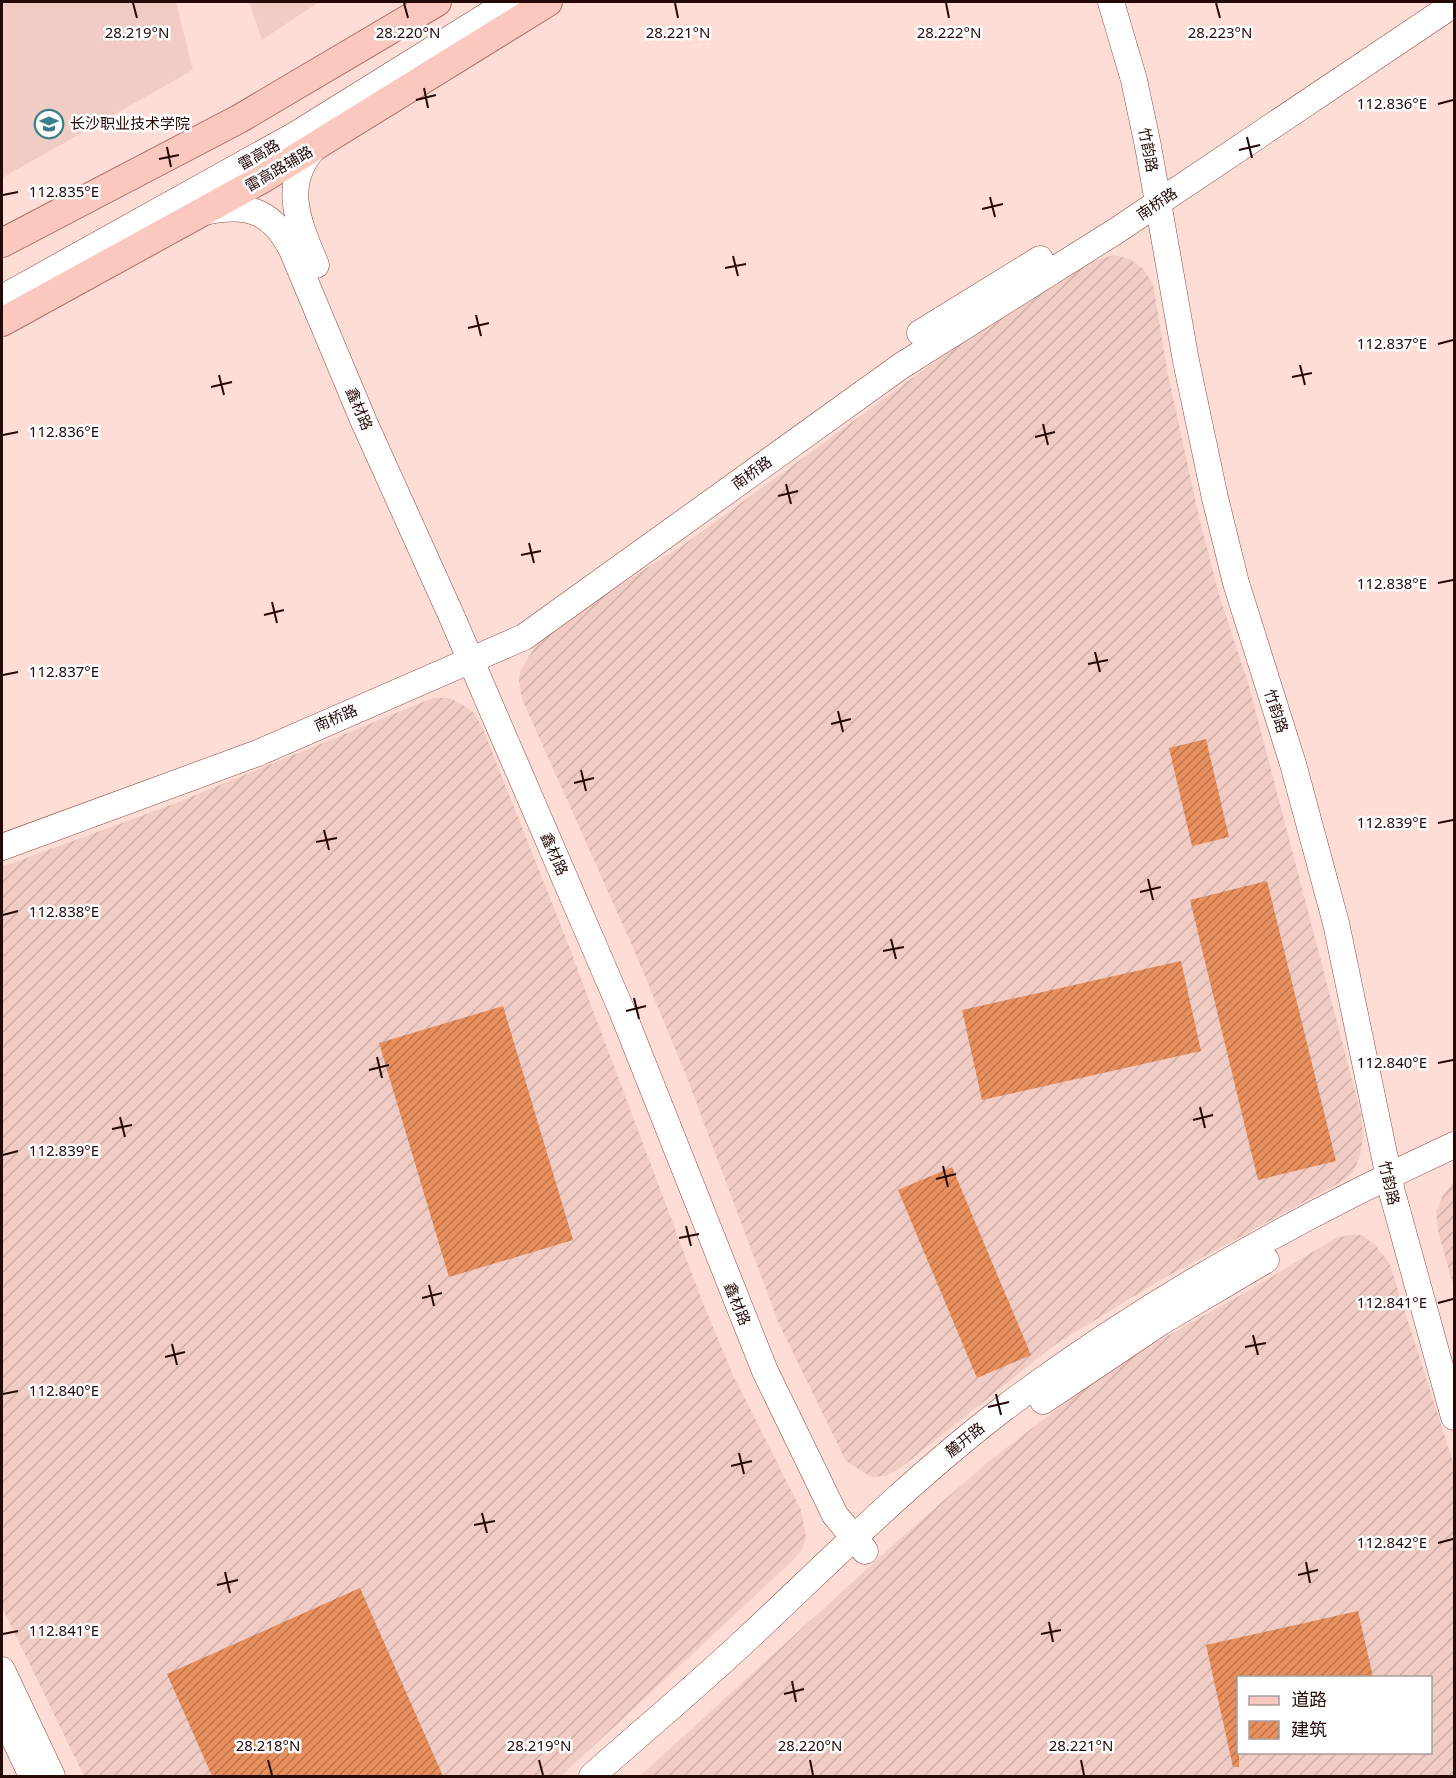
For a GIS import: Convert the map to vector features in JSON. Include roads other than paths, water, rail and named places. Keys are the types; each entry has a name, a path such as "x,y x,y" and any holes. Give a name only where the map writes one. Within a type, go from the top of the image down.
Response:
{"main road":[{"path":"2,243 238,119 437,2"},
{"name":"雷高路","path":"2,288 290,127 492,2"},
{"name":"雷高路","path":"2,297 295,135 509,2"},
{"name":"雷高路辅路","path":"2,322 204,212 315,147 548,2"},
{"name":"竹韵路","path":"1111,2 1163,190 1252,580 1307,761 1350,921 1397,1180 1455,1417"},
{"name":"竹韵路","path":"1127,2 1159,124 1163,190"},
{"name":"南桥路","path":"1163,190 1427,2"},
{"name":"南桥路","path":"2,847 258,753 476,652 586,576 728,468 893,350 1163,190 1455,4"},
{"name":"鑫材路","path":"315,147 305,158 296,177 296,201 303,232 622,1011 765,1371 835,1515 865,1539"},
{"name":"鑫材路","path":"204,212 234,208 260,213 272,221 287,240 364,422 476,652"},
{"name":"南桥路","path":"2,830 476,652"},
{"name":"麓开路","path":"592,1776 865,1539 1086,1371 1161,1322 1455,1144"},
{"name":"麓开路","path":"1397,1180 1455,1161"},
{"name":"竹韵路","path":"1397,1180 1455,1364"},
{"name":"麓开路","path":"619,1776 865,1539"},
{"path":"2,1670 52,1776"},
{"path":"2,1712 32,1776"}],"place":[{"name":"长沙职业技术学院","path":"49,124"}]}
